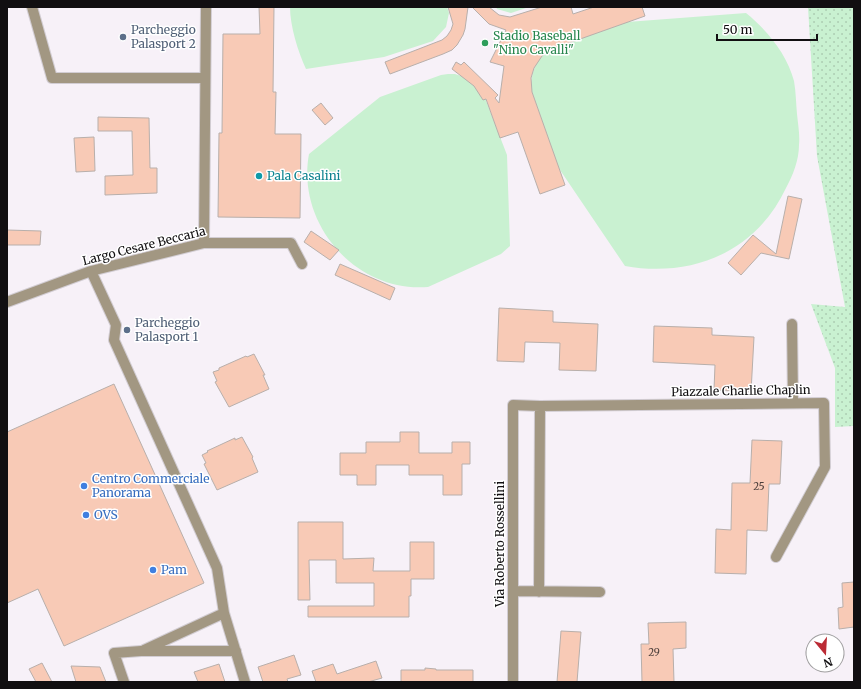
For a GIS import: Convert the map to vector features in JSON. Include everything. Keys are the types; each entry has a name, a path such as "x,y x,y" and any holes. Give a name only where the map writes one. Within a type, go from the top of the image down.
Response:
{"street":[{"path":"32,7 52,78 205,78"},
{"path":"204,242 206,7"},
{"name":"Largo Cesare Beccaria","path":"7,302 91,271 204,242 291,243 302,264"},
{"path":"91,271 116,325 114,340 217,568 224,613 245,682"},
{"path":"792,324 793,403"},
{"name":"Piazzale Charlie Chaplin","path":"513,405 824,403 825,467 776,557"},
{"name":"Via Roberto Rossellini","path":"513,405 513,682"},
{"path":"539,592 540,406"},
{"path":"513,591 600,592"},
{"path":"141,651 224,613"},
{"path":"124,682 114,653 141,651 236,651"}],"green space":[{"path":"290,7 447,7 449,13 446,27 433,41 384,57 306,69 295,39 291,22"},
{"path":"496,7 529,7 511,13 497,9"},
{"path":"808,7 854,7 854,426 835,427 835,368 811,304 845,307 817,156"},
{"path":"746,13 769,35 775,43 791,71 794,81 799,130 799,151 797,162 789,183 773,210 758,229 740,244 719,256 674,268 650,269 625,266 558,167 531,89 533,71 538,61 552,49 627,22"},
{"path":"455,74 467,78 485,98 507,155 510,246 501,254 428,287 402,286 377,279 355,266 337,249 322,228 312,205 307,180 309,154 380,97 441,75"}],"building":[{"path":"259,7 274,7 273,92 276,92 275,134 301,134 300,218 218,217 219,133 222,133 223,34 260,34"},
{"path":"448,7 468,7 465,29 457,45 452,50 443,54 390,74 385,62 442,40 447,36 453,24"},
{"path":"472,7 489,7 499,15 510,17 542,7 571,7 573,14 594,7 642,7 645,16 552,49 542,56 534,68 531,78 532,92 565,185 540,194 518,132 500,138 486,99 483,100 474,86 452,69 456,62 461,65 464,62 498,95 495,98 499,103 504,66 490,62 506,30 489,24"},
{"path":"321,103 333,118 325,125 312,110"},
{"path":"98,117 149,118 150,168 157,168 157,193 105,195 105,176 133,175 132,131 98,131"},
{"path":"94,137 95,171 76,172 74,138"},
{"path":"788,196 802,199 789,259 761,253 741,275 728,263 753,235 776,254"},
{"path":"7,230 41,231 40,245 7,245"},
{"path":"311,231 339,250 330,260 304,242"},
{"path":"340,264 395,288 390,300 335,275"},
{"path":"499,308 553,311 553,322 598,324 596,371 559,370 560,343 525,342 524,362 497,361"},
{"path":"654,326 712,328 712,335 754,337 751,392 714,390 715,365 653,362"},
{"path":"254,354 265,375 263,375 269,389 229,407 215,382 217,381 213,372 246,356 247,357"},
{"name":"Centro Commerciale Panorama","path":"114,384 204,583 64,646 38,589 7,603 7,432"},
{"path":"400,432 419,432 419,453 452,453 452,442 470,442 470,464 462,464 462,495 443,495 443,475 409,475 409,465 376,465 376,485 357,485 357,475 340,475 340,453 366,453 366,442 400,442"},
{"path":"242,437 253,457 252,458 258,472 217,490 204,464 206,463 202,455 208,452 207,451 235,438 235,440"},
{"path":"752,440 782,441 780,484 769,484 767,531 747,530 746,574 715,573 716,529 731,530 732,483 750,483"},
{"path":"298,522 343,522 343,559 374,558 373,571 410,571 410,542 434,542 434,579 411,579 409,617 308,617 308,606 374,606 374,583 336,583 336,560 309,560 310,600 298,600"},
{"path":"854,582 854,627 839,629 838,608 843,607 842,583"},
{"path":"686,622 686,648 673,649 674,682 642,682 641,644 649,644 648,623"},
{"path":"561,631 581,632 577,682 557,682"},
{"path":"294,655 301,675 287,679 288,682 263,682 258,667"},
{"path":"376,661 382,678 368,682 316,682 312,671 333,664 337,674"},
{"path":"42,663 52,682 36,682 29,669"},
{"path":"219,664 225,682 198,682 194,672"},
{"path":"71,666 100,667 106,682 76,682"},
{"path":"425,668 436,670 473,670 473,682 401,682 401,670 425,670"}],"place":[{"name":"Parcheggio Palasport 2","path":"123,37"},
{"name":"Stadio Baseball \"Nino Cavalli\"","path":"485,43"},
{"name":"Pala Casalini","path":"259,176"},
{"name":"Parcheggio Palasport 1","path":"127,330"},
{"name":"Centro Commerciale Panorama","path":"84,486"},
{"name":"OVS","path":"86,515"},
{"name":"Pam","path":"153,570"}]}
